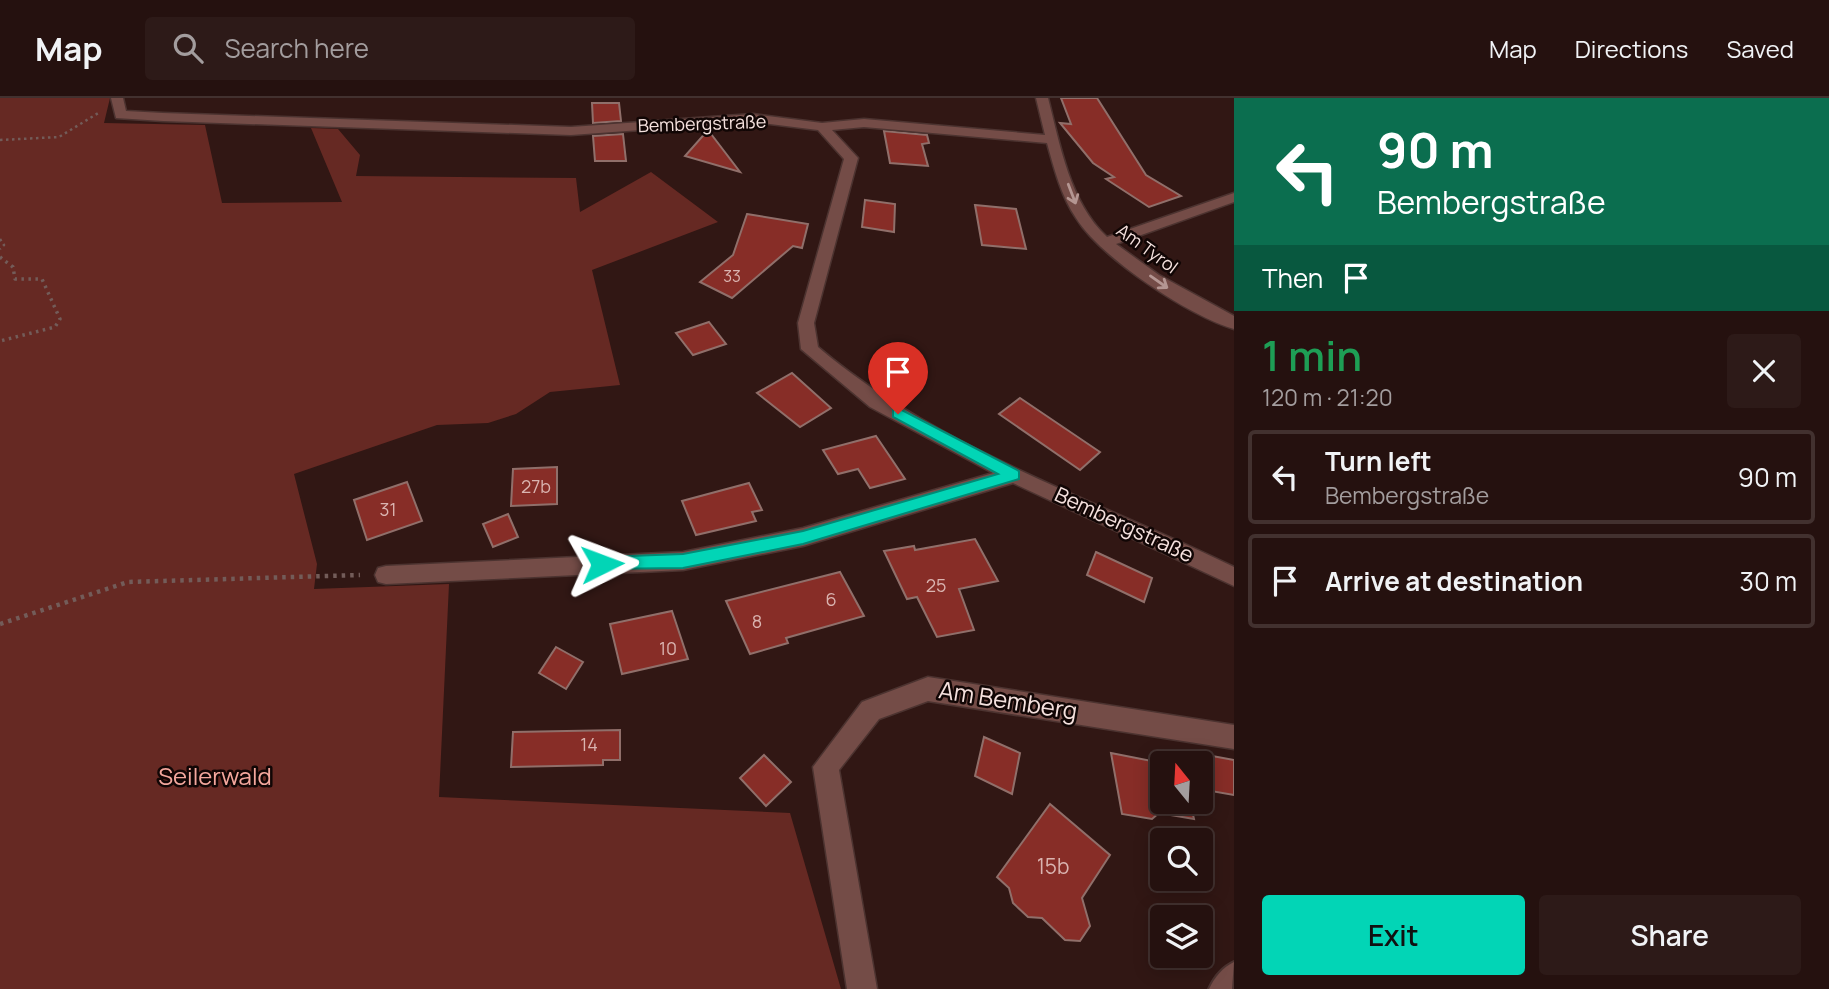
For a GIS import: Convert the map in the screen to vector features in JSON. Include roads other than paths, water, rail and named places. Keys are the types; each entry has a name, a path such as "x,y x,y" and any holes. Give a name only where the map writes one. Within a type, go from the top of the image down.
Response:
{"street":[{"name":"Am Tyrol","path":"1042,98 1051,139 1082,218 1104,243 1178,295 1234,323"},
{"name":"Bembergstraße","path":"117,101 120,115 218,119 571,131 753,118 822,127 851,159 806,323 810,349 874,401 1014,475 1168,544 1234,577"},
{"path":"822,127 864,122 1051,139"},
{"path":"1104,243 1234,197"},
{"path":"386,575 683,561 803,537 1014,475"},
{"name":"Am Bemberg","path":"862,989 826,768 871,710 928,688 1234,737"}],"lane":[{"path":"1219,989 1234,972"}],"park label":[{"name":"Seilerwald","path":"215,777"}]}
